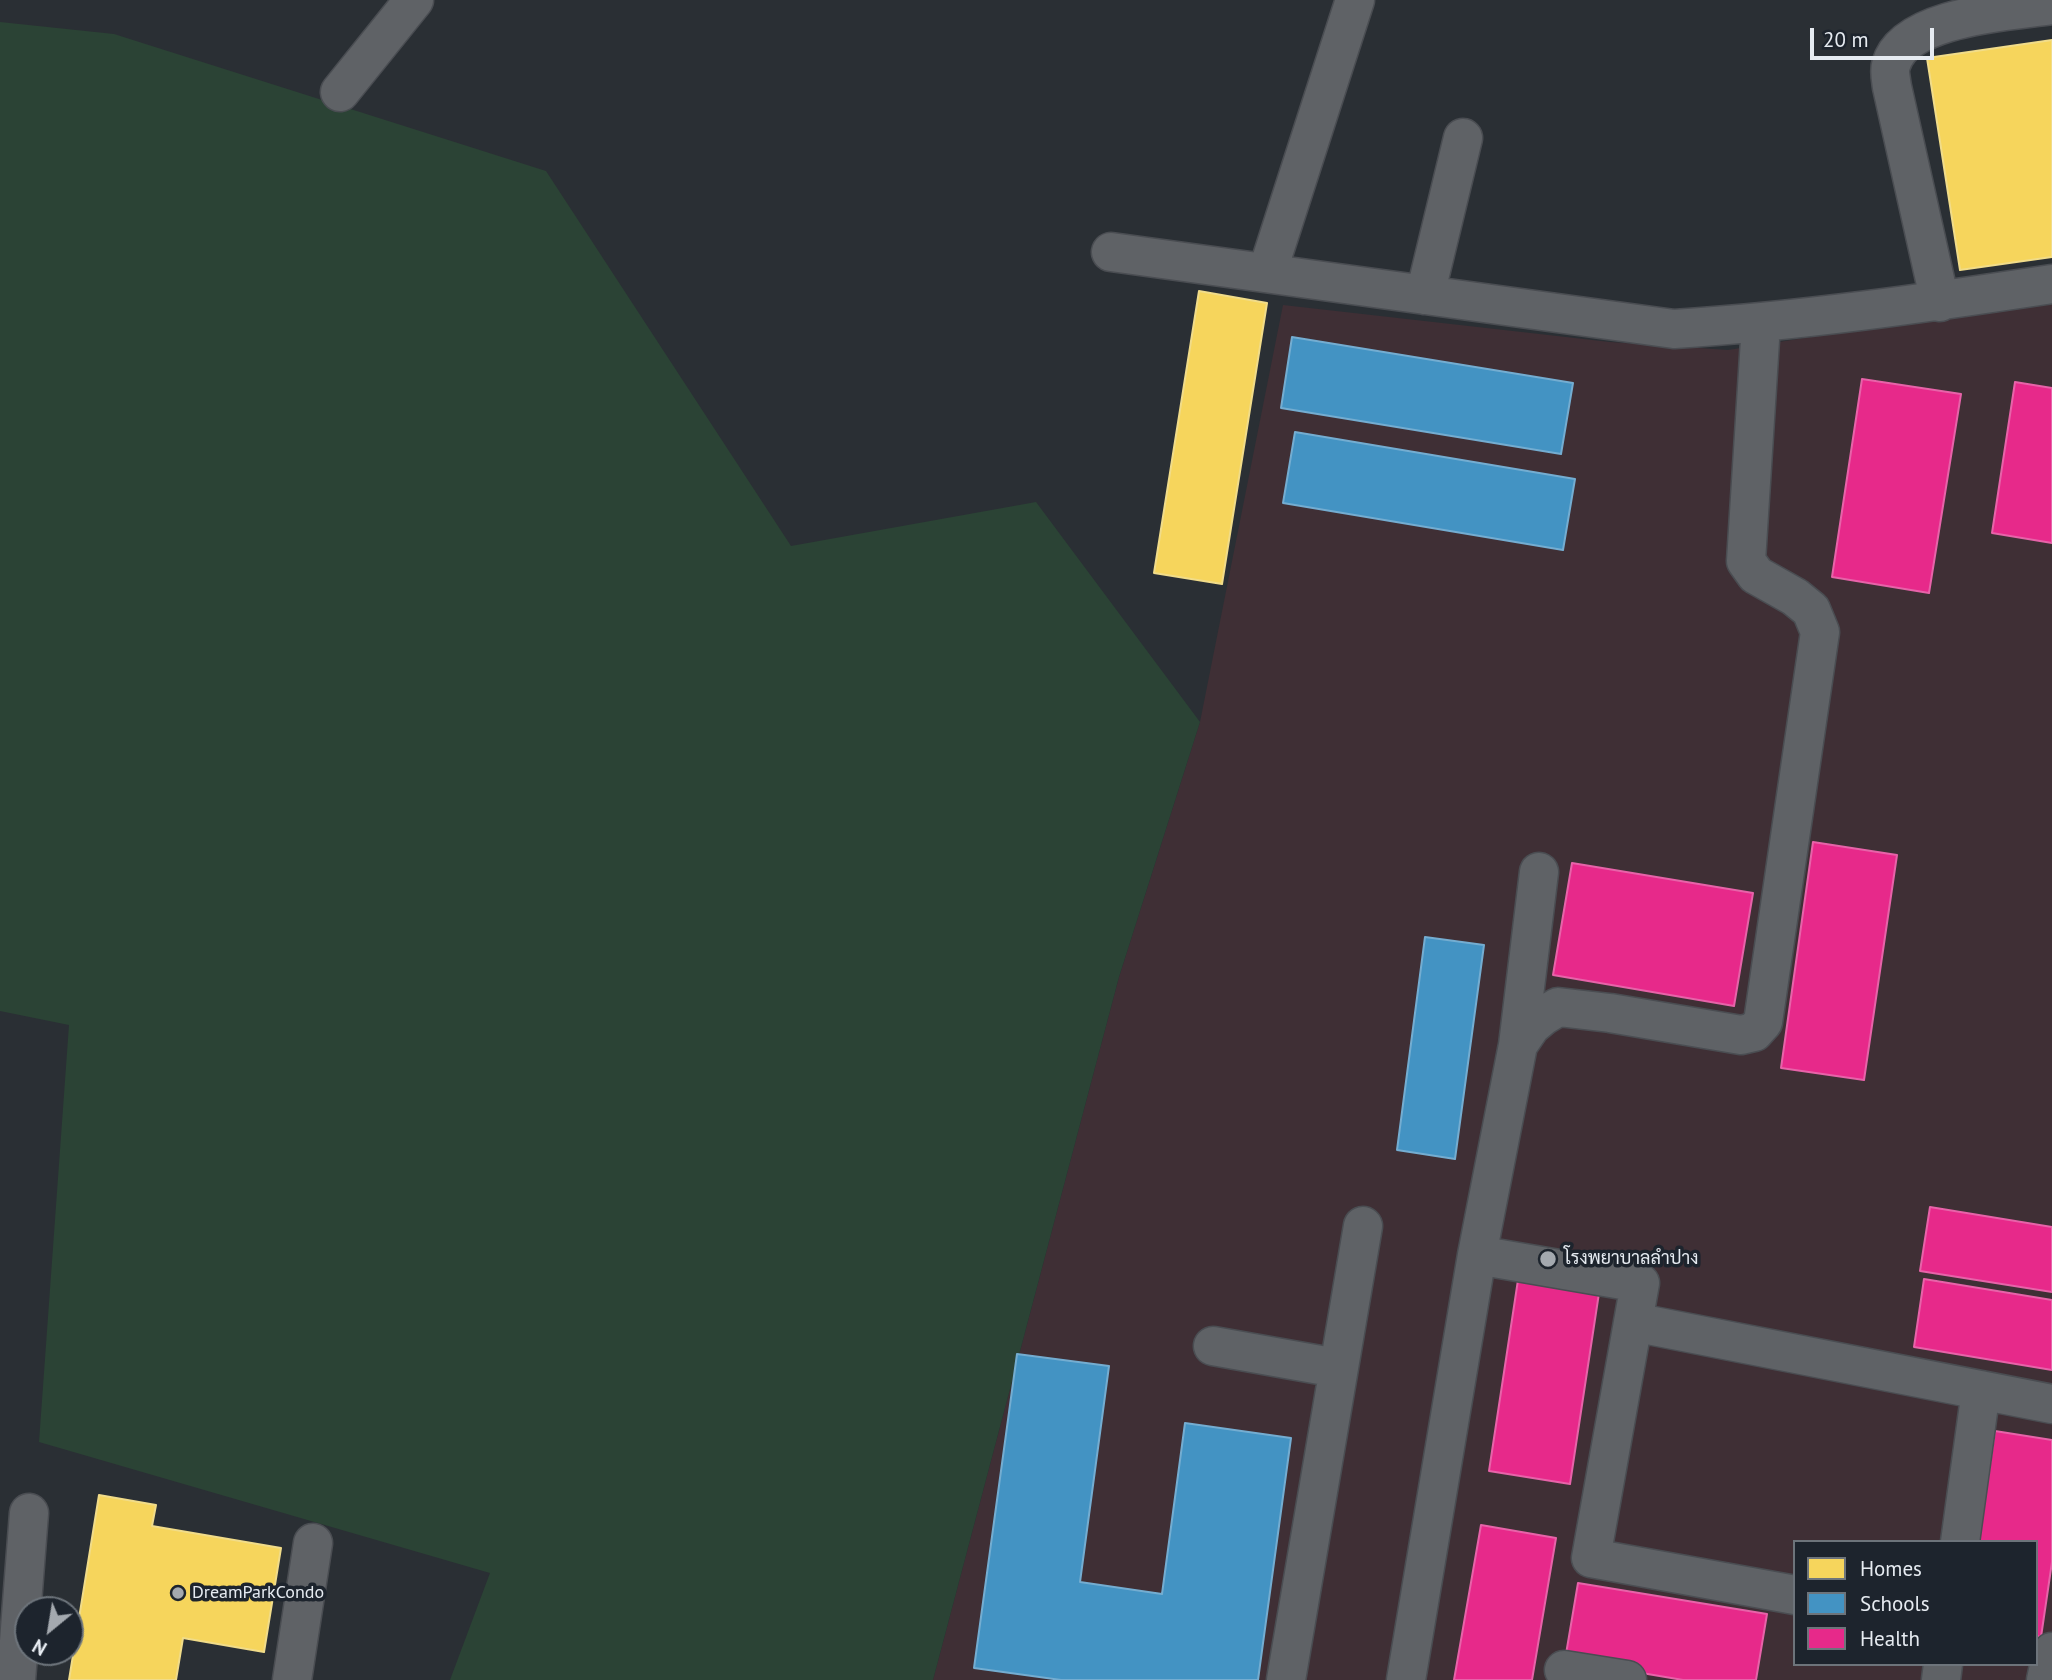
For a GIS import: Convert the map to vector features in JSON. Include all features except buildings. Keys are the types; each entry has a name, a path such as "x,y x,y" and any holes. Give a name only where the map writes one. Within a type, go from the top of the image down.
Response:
{"street":[{"path":"340,92 414,0"},
{"path":"1267,273 1354,0"},
{"path":"1940,302 1892,87 1890,66 1899,47 1922,33 1955,19 2052,5"},
{"path":"1425,295 1463,138"},
{"path":"1111,252 1674,329 1761,324 1940,302 2052,284"},
{"path":"1518,1045 1531,1026 1559,1007 1741,1035 1754,1032 1763,1021 1820,632 1811,610 1795,597 1756,575 1746,561 1761,324"},
{"path":"1406,1680 1477,1255 1518,1045 1539,872"},
{"path":"1286,1680 1363,1226"},
{"path":"1477,1255 1640,1283 1591,1558 1793,1595"},
{"path":"1633,1322 2052,1404"},
{"path":"1213,1346 1337,1368"},
{"path":"1960,1540 1981,1390"},
{"path":"16,1680 29,1513"},
{"path":"292,1680 313,1543"},
{"path":"2046,1680 2052,1652"},
{"path":"1564,1670 1627,1680"}],"shaded area":[{"name":"โรงพยาบาลลำปาง","path":"2052,299 2052,1680 933,1680 1119,977 1200,722 1283,305 1610,342 1728,350"}],"green space":[{"path":"0,22 114,34 546,171 791,546 1036,502 1200,722 1119,977 933,1680 450,1680 490,1573 39,1442 69,1025 0,1011"}],"place":[{"name":"โรงพยาบาลลำปาง","path":"1548,1259"},
{"name":"DreamParkCondo","path":"178,1593"}]}
